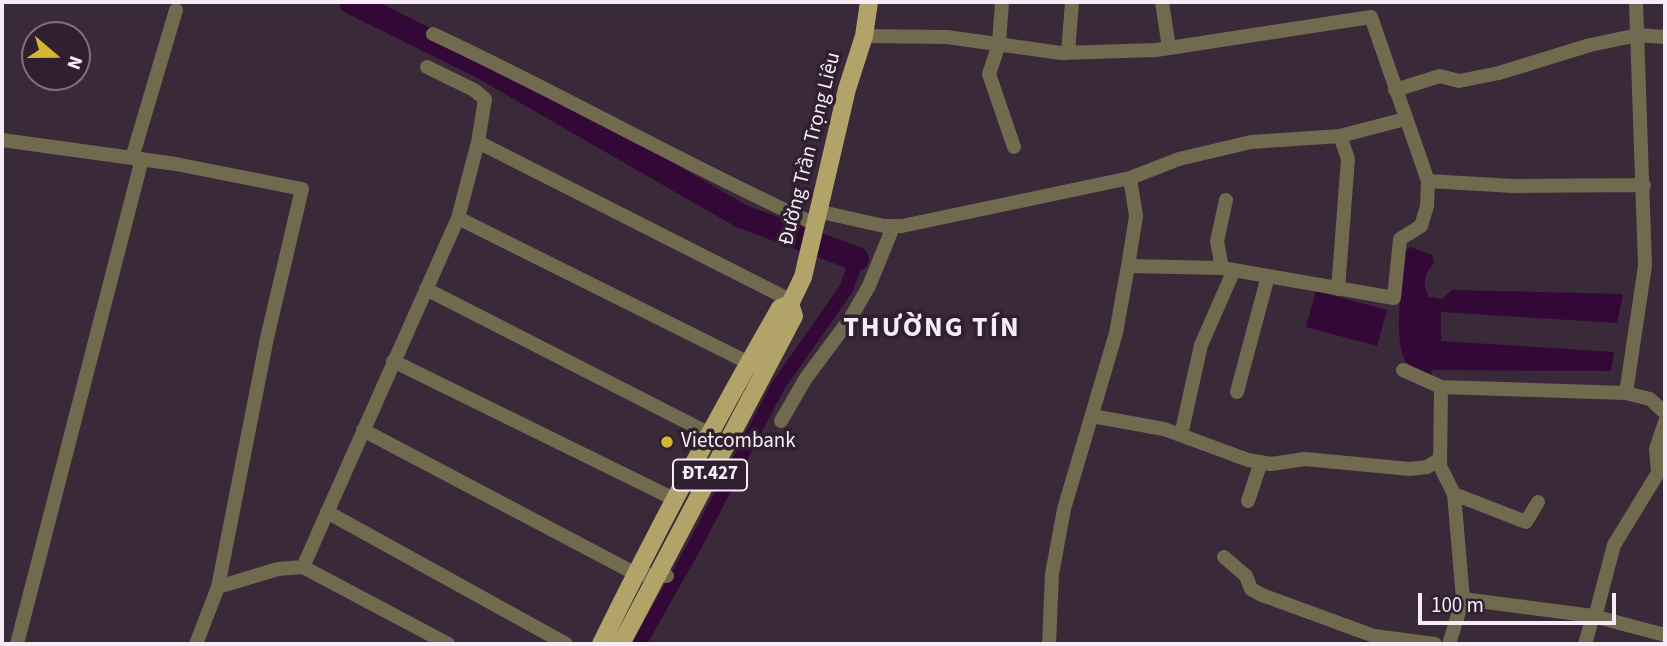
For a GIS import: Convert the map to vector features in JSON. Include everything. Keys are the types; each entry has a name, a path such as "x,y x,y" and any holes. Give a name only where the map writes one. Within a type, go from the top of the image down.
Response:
{"main road":[{"name":"Đường Trần Trọng Liêu","path":"621,644 662,576 793,316 791,303 803,277 816,217 864,36 869,2"},
{"name":"Đường Trần Trọng Liêu","path":"601,644 674,499 749,363 780,308 791,303"}],"street":[{"path":"1002,2 999,44 989,74 1014,147"},
{"path":"1068,53 1072,2"},
{"path":"1162,2 1169,48"},
{"path":"1128,267 1228,269 1394,298 1400,239 1421,226 1427,206 1428,181 1367,2"},
{"path":"1626,393 1644,289 1644,185 1636,2"},
{"path":"17,644 176,10"},
{"path":"864,36 947,37 1068,53 1169,48 1371,17"},
{"path":"433,34 530,79 728,185 816,217 894,227 1130,178 1179,159 1251,142 1340,136 1405,119"},
{"path":"1395,90 1440,76 1459,81 1490,75 1590,45 1638,35 1665,37"},
{"path":"303,567 458,218 478,142 485,99 474,90 427,67"},
{"path":"1338,289 1348,159 1340,136"},
{"path":"2,140 137,159 302,189 267,338 218,587 196,644"},
{"path":"478,142 791,303"},
{"path":"1049,644 1052,574 1065,509 1116,333 1128,267 1136,216 1130,178"},
{"path":"1428,181 1513,186 1644,185"},
{"path":"1181,435 1202,345 1228,269 1217,242 1226,200"},
{"path":"458,218 749,363"},
{"path":"781,421 806,378 850,319 869,286 894,227"},
{"path":"1237,392 1268,276"},
{"path":"426,289 710,434"},
{"path":"393,361 674,499"},
{"path":"1404,370 1441,387 1626,393 1650,399 1665,413"},
{"path":"1441,387 1440,459 1454,494 1463,599 1449,644"},
{"path":"1092,416 1181,435 1261,462 1281,463 1305,459 1410,469 1427,467 1440,459"},
{"path":"1585,644 1614,545 1658,473 1656,449 1665,422"},
{"path":"363,430 636,573 662,576"},
{"path":"1248,501 1261,462"},
{"path":"1454,494 1525,522 1538,502"},
{"path":"327,512 566,644"},
{"path":"1224,557 1246,576 1251,589 1262,595 1374,636 1435,644"},
{"path":"218,587 278,569 303,567 448,644"},
{"path":"1463,599 1594,617 1665,635"}],"shaded area":[{"path":"1410,247 1432,255 1434,263 1425,279 1429,297 1442,299 1452,290 1623,294 1617,323 1441,312 1441,341 1614,352 1611,371 1432,370 1431,377 1415,370 1402,354 1399,327 1404,254"},
{"path":"1316,291 1387,310 1377,346 1306,327"}],"waterway":[{"path":"351,2 484,68 741,216 857,259"},
{"path":"639,644 694,547 778,386 846,289 857,259"}],"place":[{"name":"Vietcombank","path":"667,442"}],"district":[{"name":"THƯỜNG TÍN","path":"932,330"}]}
